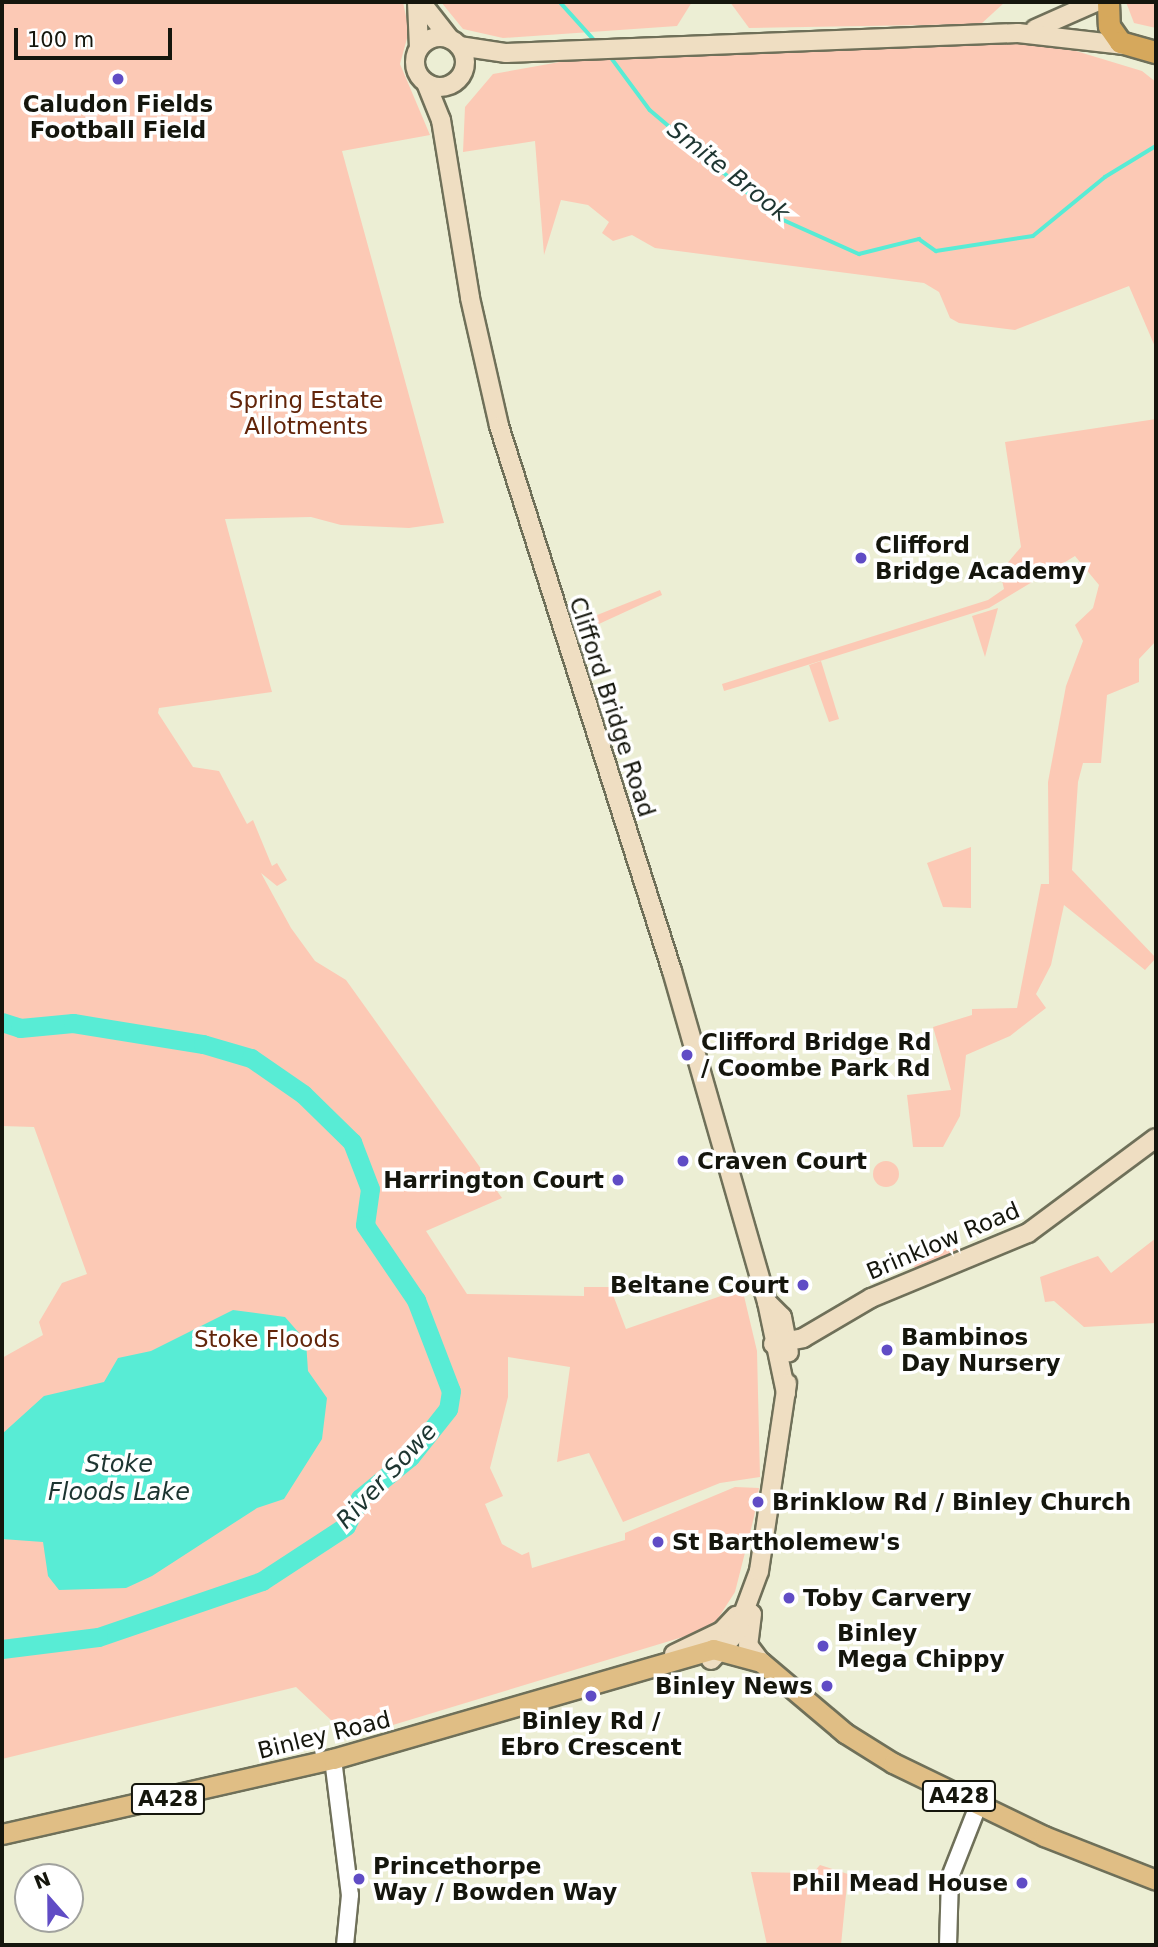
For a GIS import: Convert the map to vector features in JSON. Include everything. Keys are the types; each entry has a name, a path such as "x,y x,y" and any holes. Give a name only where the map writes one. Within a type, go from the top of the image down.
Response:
{"highway":[{"path":"1108,2 1109,26 1127,47 1156,66"},
{"path":"1127,47 1156,52"}],"main road":[{"path":"419,2 454,43 460,76 441,120"},
{"path":"419,2 419,48 415,66 426,83 441,88 506,52"},
{"path":"1018,33 1096,2"},
{"path":"419,48 434,38 506,52 1018,33 1127,47"},
{"name":"Clifford Bridge Road","path":"426,83 441,120 470,298 509,462 672,971 781,1344"},
{"name":"Brinklow Road","path":"781,1344 826,1324 871,1298 1028,1233 1156,1138"},
{"name":"Clifford Bridge Road","path":"756,1583 786,1393 781,1344 782,1317 767,1302"},
{"path":"782,1317 826,1324"},
{"path":"722,1651 756,1583"},
{"path":"756,1583 748,1645 761,1662"},
{"name":"Binley Road","path":"2,1834 333,1759 694,1651 722,1651"},
{"name":"A428","path":"722,1651 761,1662 845,1733 978,1805 1156,1880"},
{"name":"A428","path":"722,1651 779,1679"}],"street":[{"path":"333,1759 350,1895 345,1945"},
{"path":"948,1945 950,1878 978,1805"}],"green space":[{"path":"403,2 409,31 400,64 430,135 342,151 444,523 409,528 341,525 311,517 225,519 272,692 159,708 158,713 193,767 219,771 247,824 253,820 272,866 277,863 287,880 277,886 261,873 291,928 315,961 346,980 502,1198 426,1231 467,1294 584,1296 584,1287 610,1287 626,1329 741,1289 744,1296 757,1351 760,1477 720,1483 623,1522 589,1453 557,1462 570,1367 508,1357 508,1397 490,1468 503,1496 485,1504 502,1544 522,1555 529,1552 532,1568 625,1540 625,1533 735,1487 759,1488 754,1517 735,1592 717,1620 696,1633 350,1738 296,1687 2,1759 2,1358 43,1335 39,1322 62,1283 87,1274 34,1127 2,1126 2,4"},
{"path":"441,2 692,2 677,26 503,38 463,29"},
{"path":"730,2 1005,2 981,24 749,28"},
{"path":"1126,2 1156,2 1156,28 1134,23"},
{"path":"1017,43 1076,51 1142,71 1156,82 1156,349 1129,286 1015,330 959,323 950,318 939,292 924,283 655,248 632,235 613,241 602,233 609,222 588,205 561,200 544,255 535,141 463,152 465,107 493,74 571,60"},
{"path":"1156,419 1156,641 1139,659 1139,682 1107,695 1101,763 1083,763 1078,782 1072,870 1156,958 1145,970 1064,905 1051,965 1036,994 1046,1008 1010,1036 966,1055 960,1116 943,1147 913,1147 907,1095 951,1090 933,1027 972,1015 972,1009 1017,1008 1041,884 1049,884 1048,782 1066,686 1083,641 1075,625 1093,608 1099,585 1075,556 989,608 724,691 722,684 988,600 1004,589 1000,572 1021,547 1005,442"},
{"path":"660,590 662,595 577,634 577,623"},
{"path":"998,608 985,657 972,616"},
{"path":"821,661 839,719 829,722 809,665"},
{"path":"971,847 971,908 943,907 927,863"},
{"path":"886,1161 895,1165 899,1174 895,1183 886,1187 877,1183 873,1174 877,1165"},
{"path":"1156,1238 1156,1323 1084,1327 1054,1301 1045,1302 1040,1277 1098,1256 1111,1273"},
{"path":"956,1248 959,1254 916,1271 909,1254"},
{"path":"820,1865 848,1874 841,1945 767,1945 751,1872 813,1873"}],"water":[{"name":"Stoke Floods Lake","path":"233,1310 285,1317 306,1341 308,1371 327,1398 322,1439 284,1499 257,1508 152,1576 126,1588 59,1590 48,1576 43,1542 2,1539 2,1434 44,1396 104,1382 118,1358 151,1351"}],"waterway":[{"name":"Smite Brook","path":"560,2 597,43"},
{"name":"Smite Brook","path":"610,56 650,110 779,218 859,254 919,239 936,251 1033,236 1105,177 1156,146"},
{"name":"River Sowe","path":"2,1022 20,1028 73,1023 203,1044 251,1058 303,1094 352,1142 370,1189 365,1225 416,1300 451,1391 448,1409 410,1457 360,1498 346,1526 262,1581 98,1637 2,1649"}],"place":[{"name":"Caludon Fields Football Field","path":"118,79"},
{"name":"Clifford Bridge Academy","path":"861,558"},
{"name":"Clifford Bridge Rd / Coombe Park Rd","path":"687,1055"},
{"name":"Craven Court","path":"683,1161"},
{"name":"Harrington Court","path":"618,1180"},
{"name":"Beltane Court","path":"803,1285"},
{"name":"Bambinos Day Nursery","path":"887,1350"},
{"name":"Brinklow Rd / Binley Church","path":"758,1502"},
{"name":"St Bartholemew's","path":"658,1542"},
{"name":"Toby Carvery","path":"789,1598"},
{"name":"Binley Mega Chippy","path":"823,1646"},
{"name":"Binley News","path":"827,1686"},
{"name":"Binley Rd / Ebro Crescent","path":"591,1696"},
{"name":"Princethorpe Way / Bowden Way","path":"359,1879"},
{"name":"Phil Mead House","path":"1022,1883"}],"park label":[{"name":"Spring Estate Allotments","path":"306,413"},
{"name":"Stoke Floods","path":"267,1339"}]}
